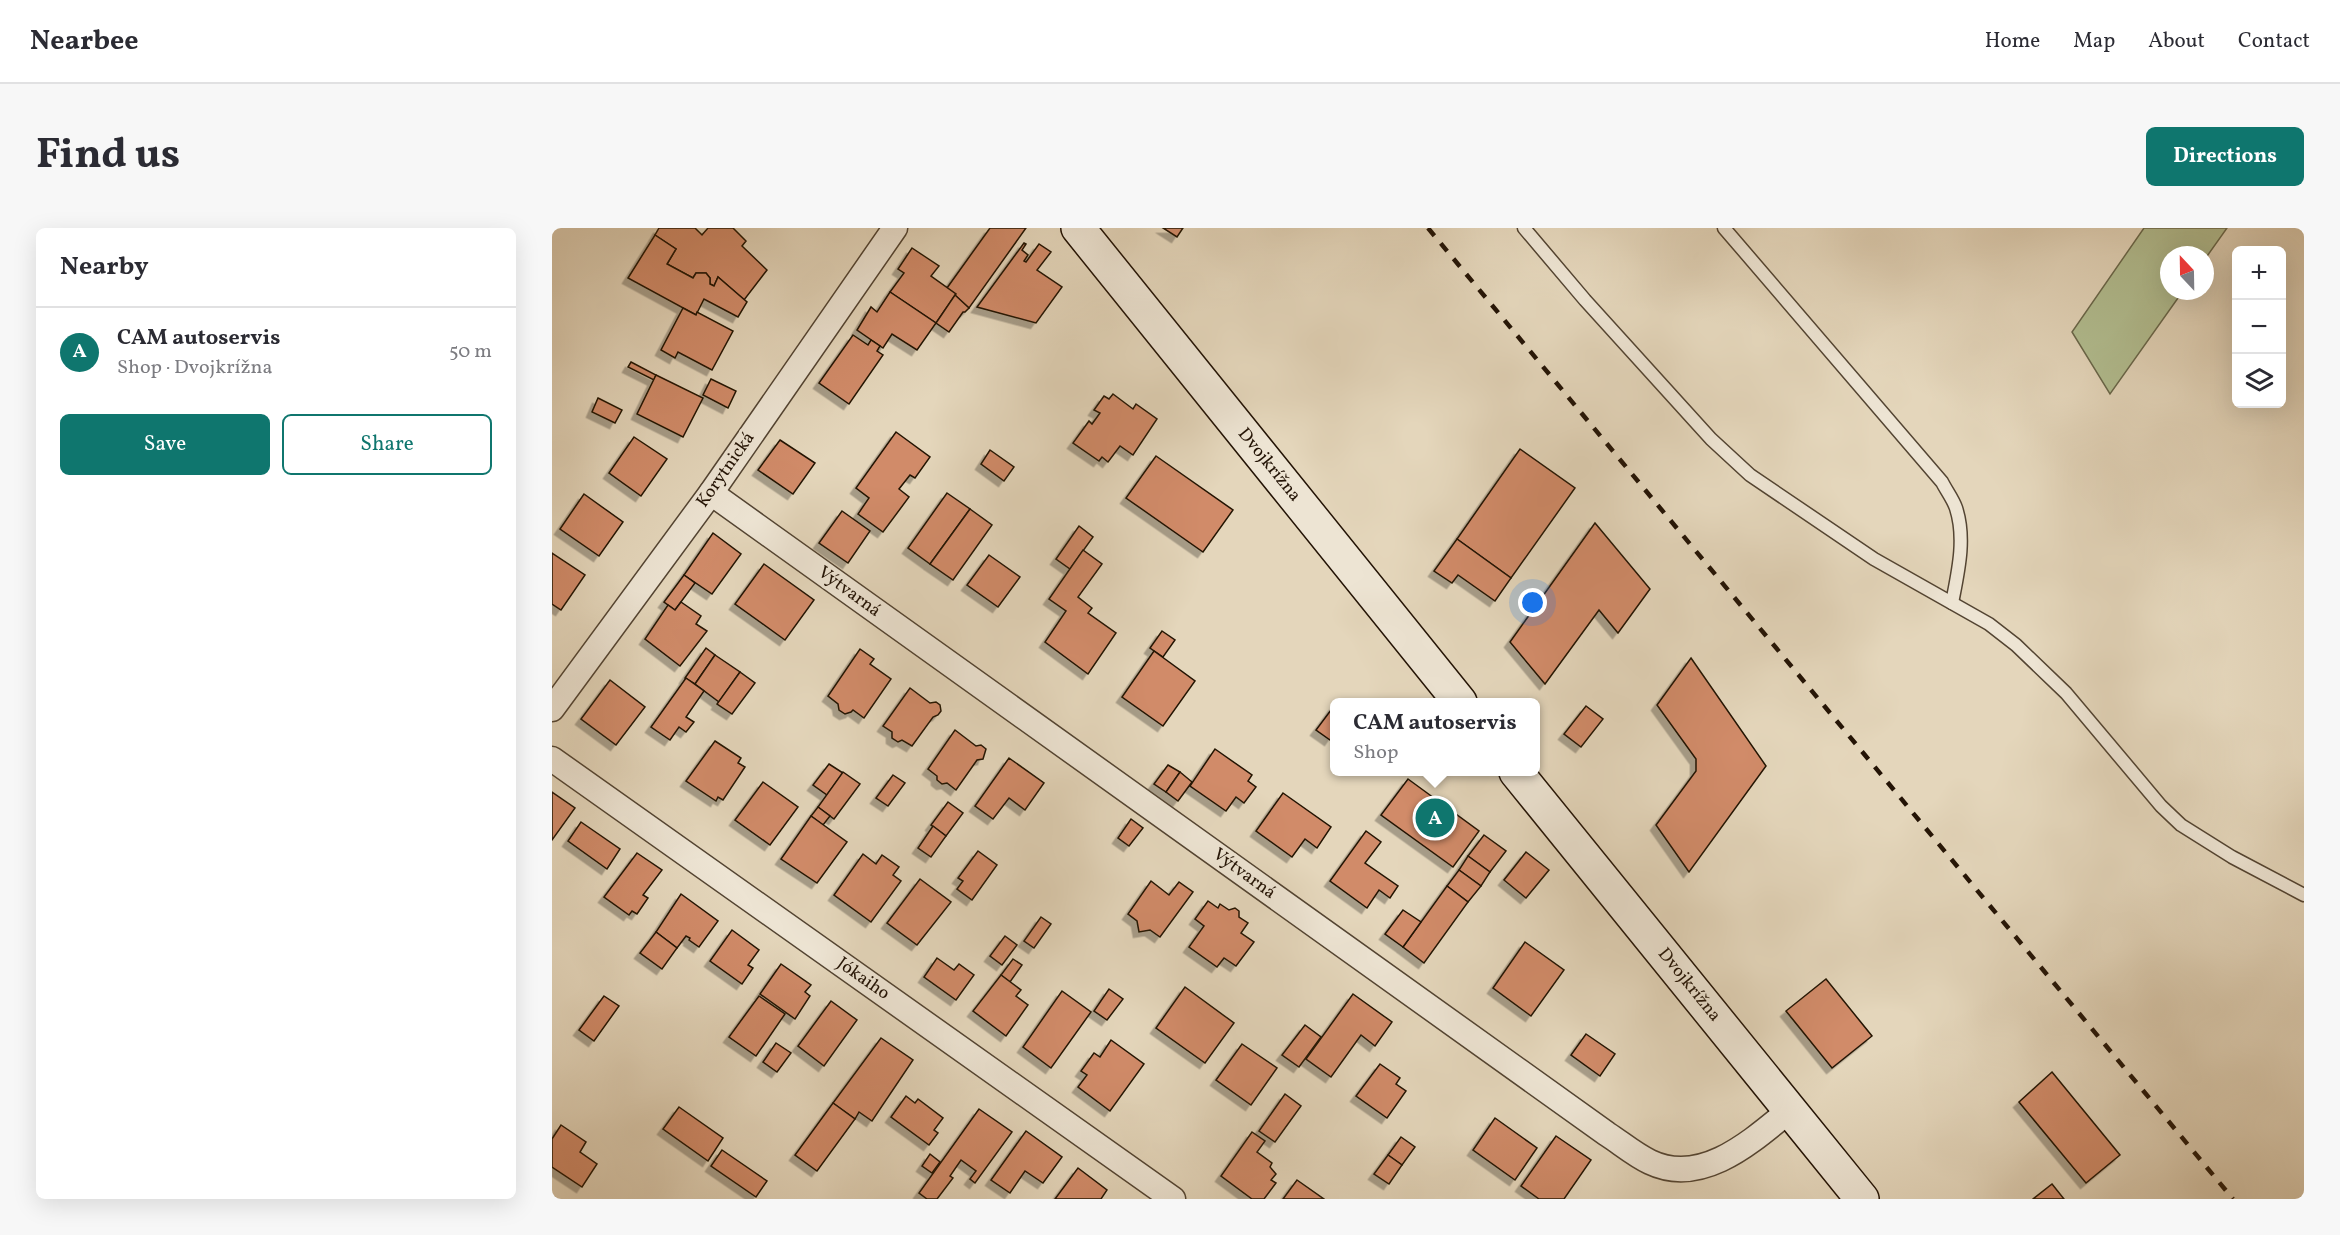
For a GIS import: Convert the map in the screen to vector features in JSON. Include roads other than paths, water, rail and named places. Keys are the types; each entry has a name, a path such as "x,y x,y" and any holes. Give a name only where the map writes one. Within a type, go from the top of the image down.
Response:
{"street":[{"name":"Korytnická","path":"552,709 711,493 895,228"},
{"name":"Dvojkrížna","path":"1078,228 1457,698"},
{"name":"Výtvarná","path":"711,493 1587,1120 1649,1162 1666,1167 1685,1168 1716,1161 1748,1145 1790,1110"},
{"name":"Jókaiho","path":"552,759 1173,1199"},
{"name":"Dvojkrížna","path":"1520,776 1862,1199"}],"lane":[{"path":"1524,228 1585,300 1711,439 1750,475 1874,559 1989,624 2016,645 2066,693 2161,806 2181,825 2222,851 2304,895"},
{"path":"1724,228 1942,482 1956,507 1960,528 1961,555 1952,603"}],"railway":[{"path":"1428,228 2233,1199"}],"place":[{"name":"CAM autoservis","path":"1435,818"}]}
